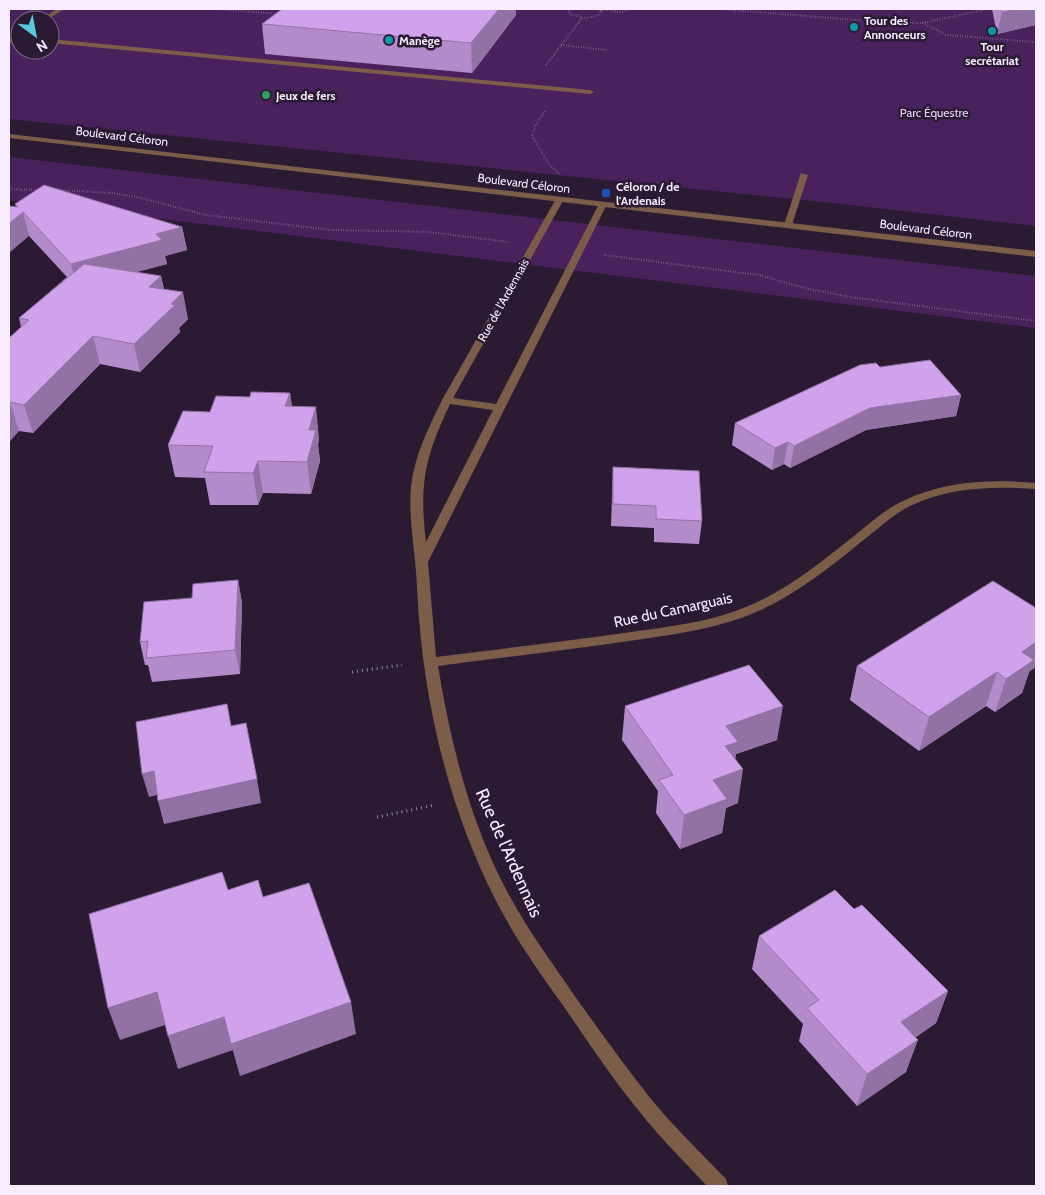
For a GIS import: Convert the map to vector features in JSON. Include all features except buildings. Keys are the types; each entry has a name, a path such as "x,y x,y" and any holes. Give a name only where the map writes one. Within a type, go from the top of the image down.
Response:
{"street":[{"path":"60,41 590,92"},
{"name":"Boulevard Céloron","path":"9,136 1036,254"},
{"path":"788,226 804,175"},
{"name":"Rue de l'Ardennais","path":"560,199 447,400 436,422 422,464 417,487 423,614 430,662 444,732 462,799 490,870 524,937 635,1093 719,1186"},
{"name":"Rue de l'Ardennais","path":"422,562 603,204"},
{"path":"447,400 499,408"},
{"name":"Rue du Camarguais","path":"430,662 587,643 670,630 730,617 751,610 796,586 888,515 905,504 923,496 945,489 991,484 1036,486"}],"path":[{"path":"216,9 283,15"},
{"path":"572,9 568,11 571,15 587,18 599,15 601,12 596,9"},
{"path":"600,9 622,12 630,9"},
{"path":"718,9 882,22 922,23 947,20 988,9"},
{"path":"922,23 946,35 1036,42"},
{"path":"560,45 607,50"},
{"path":"9,189 46,190"},
{"path":"55,190 113,192 206,215 332,230 356,232 430,232 511,242"},
{"path":"602,255 758,276 850,297 1036,321"},
{"path":"352,672 430,662"},
{"path":"377,817 462,799"}],"green space":[{"name":"Parc Équestre","path":"9,9 1036,9 1036,226 842,204 9,119"},
{"path":"9,157 1036,276 1036,328 9,200"}],"place":[{"name":"Tour des Annonceurs","path":"854,27"},
{"name":"Tour secrétariat","path":"992,31"},
{"name":"Manège","path":"389,40"},
{"name":"Jeux de fers","path":"266,95"},
{"name":"Céloron / de l'Ardenais","path":"606,193"}]}
